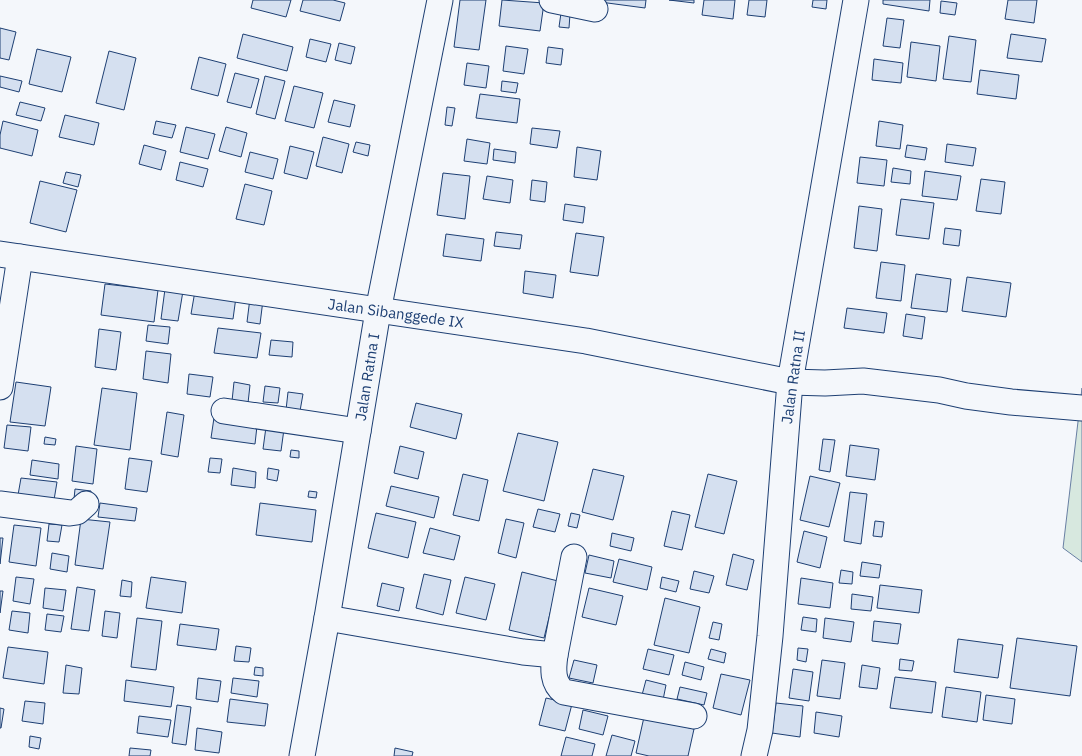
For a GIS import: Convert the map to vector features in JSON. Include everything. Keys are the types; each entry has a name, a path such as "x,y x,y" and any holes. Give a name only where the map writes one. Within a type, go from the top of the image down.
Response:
{"street":[{"name":"Jalan Ratna I","path":"302,756 378,311 440,0"},
{"path":"552,0 595,9"},
{"name":"Jalan Ratna II","path":"754,756 760,730 770,636 790,382 856,0"},
{"name":"Jalan Sibanggede IX","path":"10,255 586,341 790,382 863,381 929,388 966,396 1011,402 1082,408"},
{"path":"0,387 10,255"},
{"path":"224,411 358,431"},
{"path":"0,504 70,513 77,512 86,504"},
{"path":"574,557 553,666 557,687 564,692 694,716"},
{"path":"327,618 544,655 555,655"}],"shaded area":[{"path":"1082,388 1082,562 1063,548"}],"building":[{"path":"253,0 291,0 286,17 251,8"},
{"path":"303,0 333,0 345,3 340,21 300,11"},
{"path":"460,0 486,0 479,50 454,47"},
{"path":"502,0 544,3 540,31 499,26"},
{"path":"601,0 646,0 645,8 600,2"},
{"path":"669,0 694,0 694,3"},
{"path":"704,0 735,0 733,19 702,15"},
{"path":"749,0 767,0 765,17 747,15"},
{"path":"813,0 827,0 826,9 812,7"},
{"path":"883,0 930,0 929,11 883,4"},
{"path":"1008,0 1037,0 1034,23 1005,19"},
{"path":"941,1 957,3 955,15 940,13"},
{"path":"561,13 570,14 569,28 559,27"},
{"path":"887,18 904,20 900,48 883,46"},
{"path":"0,28 16,32 9,60 0,58"},
{"path":"243,34 293,47 287,71 237,58"},
{"path":"1011,34 1046,39 1042,62 1007,58"},
{"path":"949,36 976,40 971,82 943,79"},
{"path":"310,39 331,44 326,62 306,57"},
{"path":"911,42 940,46 936,81 907,77"},
{"path":"339,43 355,47 351,64 335,60"},
{"path":"506,46 528,49 524,74 503,71"},
{"path":"548,47 563,49 561,65 546,63"},
{"path":"37,49 71,57 62,92 29,84"},
{"path":"109,51 136,58 124,110 96,103"},
{"path":"199,57 226,64 218,96 191,89"},
{"path":"874,59 903,63 901,83 872,80"},
{"path":"467,63 489,66 486,88 464,85"},
{"path":"980,70 1019,75 1016,99 977,94"},
{"path":"235,73 259,79 251,108 227,102"},
{"path":"0,76 22,81 19,92 0,87"},
{"path":"265,76 285,81 275,119 256,114"},
{"path":"502,81 518,83 516,93 501,91"},
{"path":"294,86 323,93 314,128 285,121"},
{"path":"480,94 520,99 517,123 476,118"},
{"path":"334,100 355,105 350,127 328,122"},
{"path":"20,102 45,108 41,121 16,115"},
{"path":"447,107 455,108 452,126 445,125"},
{"path":"65,115 99,123 94,145 59,137"},
{"path":"3,121 38,130 32,156 0,148"},
{"path":"156,121 176,125 172,138 153,134"},
{"path":"879,121 903,125 900,149 876,146"},
{"path":"186,127 215,134 208,159 180,152"},
{"path":"226,127 247,133 241,157 219,151"},
{"path":"532,128 560,131 557,148 530,144"},
{"path":"323,137 349,144 342,173 316,166"},
{"path":"467,139 490,143 487,164 464,161"},
{"path":"356,142 370,145 368,156 353,152"},
{"path":"947,144 976,148 973,166 945,162"},
{"path":"144,145 166,151 161,170 139,164"},
{"path":"907,145 927,148 925,160 905,157"},
{"path":"290,146 314,152 307,179 284,173"},
{"path":"577,147 601,151 597,180 574,177"},
{"path":"494,149 516,152 515,163 493,160"},
{"path":"250,152 278,159 273,179 245,172"},
{"path":"860,157 887,160 884,186 857,183"},
{"path":"180,162 208,169 203,187 176,180"},
{"path":"893,168 911,171 910,184 891,182"},
{"path":"925,171 961,176 957,200 922,196"},
{"path":"66,172 81,175 78,187 63,183"},
{"path":"443,173 470,176 465,219 437,215"},
{"path":"487,176 513,180 510,203 483,199"},
{"path":"981,179 1005,182 1001,214 976,211"},
{"path":"532,180 547,182 545,202 530,200"},
{"path":"40,181 77,190 66,232 30,223"},
{"path":"245,184 272,191 264,225 236,219"},
{"path":"901,199 934,203 929,239 896,235"},
{"path":"565,204 585,207 583,223 563,220"},
{"path":"859,206 882,209 877,251 854,248"},
{"path":"945,228 961,230 959,246 943,244"},
{"path":"496,232 522,235 520,249 494,246"},
{"path":"576,233 604,237 598,276 570,272"},
{"path":"446,234 484,239 481,261 443,256"},
{"path":"881,262 905,265 901,301 876,298"},
{"path":"525,271 556,275 553,298 523,293"},
{"path":"916,274 951,279 947,312 911,308"},
{"path":"967,277 1011,283 1006,317 962,311"},
{"path":"105,284 158,290 154,322 101,315"},
{"path":"165,289 183,291 178,321 161,319"},
{"path":"195,291 236,297 233,319 191,314"},
{"path":"250,298 263,300 260,324 247,322"},
{"path":"847,308 887,313 884,333 844,328"},
{"path":"906,314 925,317 922,339 903,336"},
{"path":"148,325 170,327 168,344 146,341"},
{"path":"218,328 261,333 257,358 214,353"},
{"path":"99,329 121,332 116,370 95,367"},
{"path":"271,340 293,342 292,357 269,355"},
{"path":"146,351 171,354 168,383 143,379"},
{"path":"189,374 213,377 210,397 187,394"},
{"path":"16,382 51,387 45,426 10,422"},
{"path":"234,382 250,385 248,403 232,401"},
{"path":"265,386 280,388 278,403 263,402"},
{"path":"102,388 137,393 130,450 94,445"},
{"path":"288,392 303,394 300,411 286,410"},
{"path":"416,403 462,414 456,439 410,427"},
{"path":"215,411 258,417 255,444 211,438"},
{"path":"167,412 184,415 178,457 161,454"},
{"path":"7,425 31,427 28,451 4,448"},
{"path":"266,427 284,429 281,451 263,449"},
{"path":"518,433 558,442 544,501 503,491"},
{"path":"45,437 56,439 55,445 44,444"},
{"path":"823,439 835,440 830,472 819,470"},
{"path":"850,445 879,449 875,480 846,476"},
{"path":"76,446 97,449 93,484 72,481"},
{"path":"400,446 424,452 418,479 394,473"},
{"path":"291,450 299,451 299,458 290,457"},
{"path":"129,458 152,461 147,492 125,489"},
{"path":"210,458 222,459 220,473 208,472"},
{"path":"32,460 59,464 58,479 30,475"},
{"path":"233,468 256,472 255,488 231,485"},
{"path":"268,468 279,470 277,481 267,479"},
{"path":"593,469 624,476 613,520 582,512"},
{"path":"463,474 488,480 479,521 453,515"},
{"path":"708,474 737,481 724,534 695,527"},
{"path":"810,476 840,483 829,527 800,520"},
{"path":"21,478 57,482 54,500 18,495"},
{"path":"391,486 439,497 434,518 386,506"},
{"path":"75,489 91,491 90,501 74,499"},
{"path":"309,491 317,492 316,498 308,497"},
{"path":"850,492 867,494 861,544 844,541"},
{"path":"100,503 137,508 135,521 98,517"},
{"path":"260,503 316,510 312,542 256,535"},
{"path":"538,509 560,514 555,532 533,527"},
{"path":"672,511 690,515 682,550 664,546"},
{"path":"376,513 416,522 408,558 368,548"},
{"path":"571,513 580,515 577,528 568,526"},
{"path":"81,519 110,522 103,569 75,565"},
{"path":"506,519 524,523 516,558 498,553"},
{"path":"875,521 884,522 882,537 873,536"},
{"path":"49,524 62,525 59,542 47,541"},
{"path":"14,525 41,528 36,566 9,562"},
{"path":"430,528 460,536 454,560 423,553"},
{"path":"804,531 827,537 820,568 797,562"},
{"path":"612,533 634,538 631,551 610,546"},
{"path":"0,538 3,538 0,564"},
{"path":"52,553 69,556 67,572 50,569"},
{"path":"733,554 754,560 747,590 726,585"},
{"path":"589,555 614,561 611,578 585,573"},
{"path":"619,559 652,567 647,590 613,582"},
{"path":"862,562 881,565 879,578 860,576"},
{"path":"841,570 853,572 852,584 839,583"},
{"path":"694,571 714,576 709,593 690,589"},
{"path":"522,572 558,581 544,638 509,630"},
{"path":"424,574 451,580 443,615 416,608"},
{"path":"16,577 34,579 30,604 13,601"},
{"path":"151,577 186,582 182,613 146,608"},
{"path":"465,577 495,584 486,620 456,613"},
{"path":"662,577 679,581 676,592 660,588"},
{"path":"801,578 833,583 830,608 798,604"},
{"path":"122,580 132,582 131,597 120,596"},
{"path":"382,583 404,588 399,611 377,606"},
{"path":"880,585 922,590 919,613 877,608"},
{"path":"77,587 95,590 89,631 71,629"},
{"path":"45,588 66,590 63,611 43,608"},
{"path":"589,588 623,596 616,625 582,617"},
{"path":"0,591 3,591 0,613"},
{"path":"852,594 873,597 871,611 851,609"},
{"path":"665,598 700,607 689,653 654,645"},
{"path":"12,611 30,613 28,633 9,630"},
{"path":"105,611 120,613 117,638 102,636"},
{"path":"47,614 64,616 61,632 45,630"},
{"path":"803,617 817,619 816,632 801,630"},
{"path":"137,618 162,621 156,670 131,667"},
{"path":"825,618 854,622 851,642 823,638"},
{"path":"874,621 901,624 898,644 872,641"},
{"path":"713,622 722,624 719,640 709,638"},
{"path":"180,624 219,629 216,650 177,645"},
{"path":"1017,638 1077,646 1070,696 1010,688"},
{"path":"958,639 1003,645 998,678 954,672"},
{"path":"236,646 251,648 249,662 234,661"},
{"path":"8,647 48,652 44,684 3,678"},
{"path":"798,648 808,649 806,662 797,660"},
{"path":"648,649 674,655 669,675 643,669"},
{"path":"711,649 726,653 724,663 708,659"},
{"path":"900,659 914,661 912,671 899,670"},
{"path":"574,660 597,665 593,683 569,678"},
{"path":"822,660 845,663 840,699 817,696"},
{"path":"685,662 704,667 701,680 682,675"},
{"path":"66,665 82,668 79,694 63,693"},
{"path":"862,665 880,668 877,689 859,687"},
{"path":"255,667 263,668 263,676 254,675"},
{"path":"793,669 813,672 809,701 789,698"},
{"path":"721,674 750,680 741,715 713,708"},
{"path":"895,677 936,682 932,713 890,708"},
{"path":"198,678 221,681 218,702 196,699"},
{"path":"233,678 259,681 257,697 231,693"},
{"path":"126,680 174,687 171,707 124,701"},
{"path":"646,680 666,685 663,700 642,695"},
{"path":"680,687 707,693 704,705 677,699"},
{"path":"946,687 981,692 977,722 942,717"},
{"path":"986,695 1015,699 1012,724 983,720"},
{"path":"546,698 572,704 565,731 539,725"},
{"path":"230,699 268,704 265,726 227,722"},
{"path":"25,701 45,703 43,724 22,721"},
{"path":"776,703 803,706 800,737 772,733"},
{"path":"177,705 191,707 186,745 172,743"},
{"path":"0,708 4,709 1,728 0,728"},
{"path":"583,710 608,716 603,735 579,729"},
{"path":"816,712 842,716 839,737 814,733"},
{"path":"139,716 171,720 168,737 137,733"},
{"path":"644,717 694,729 688,756 649,756 636,753"},
{"path":"197,728 222,732 219,753 195,750"},
{"path":"612,735 635,741 631,756 606,756"},
{"path":"30,736 41,738 39,749 29,747"},
{"path":"566,737 595,744 592,756 561,756"},
{"path":"130,748 151,750 150,756 129,756"},
{"path":"395,748 413,752 412,756 394,756"}]}
